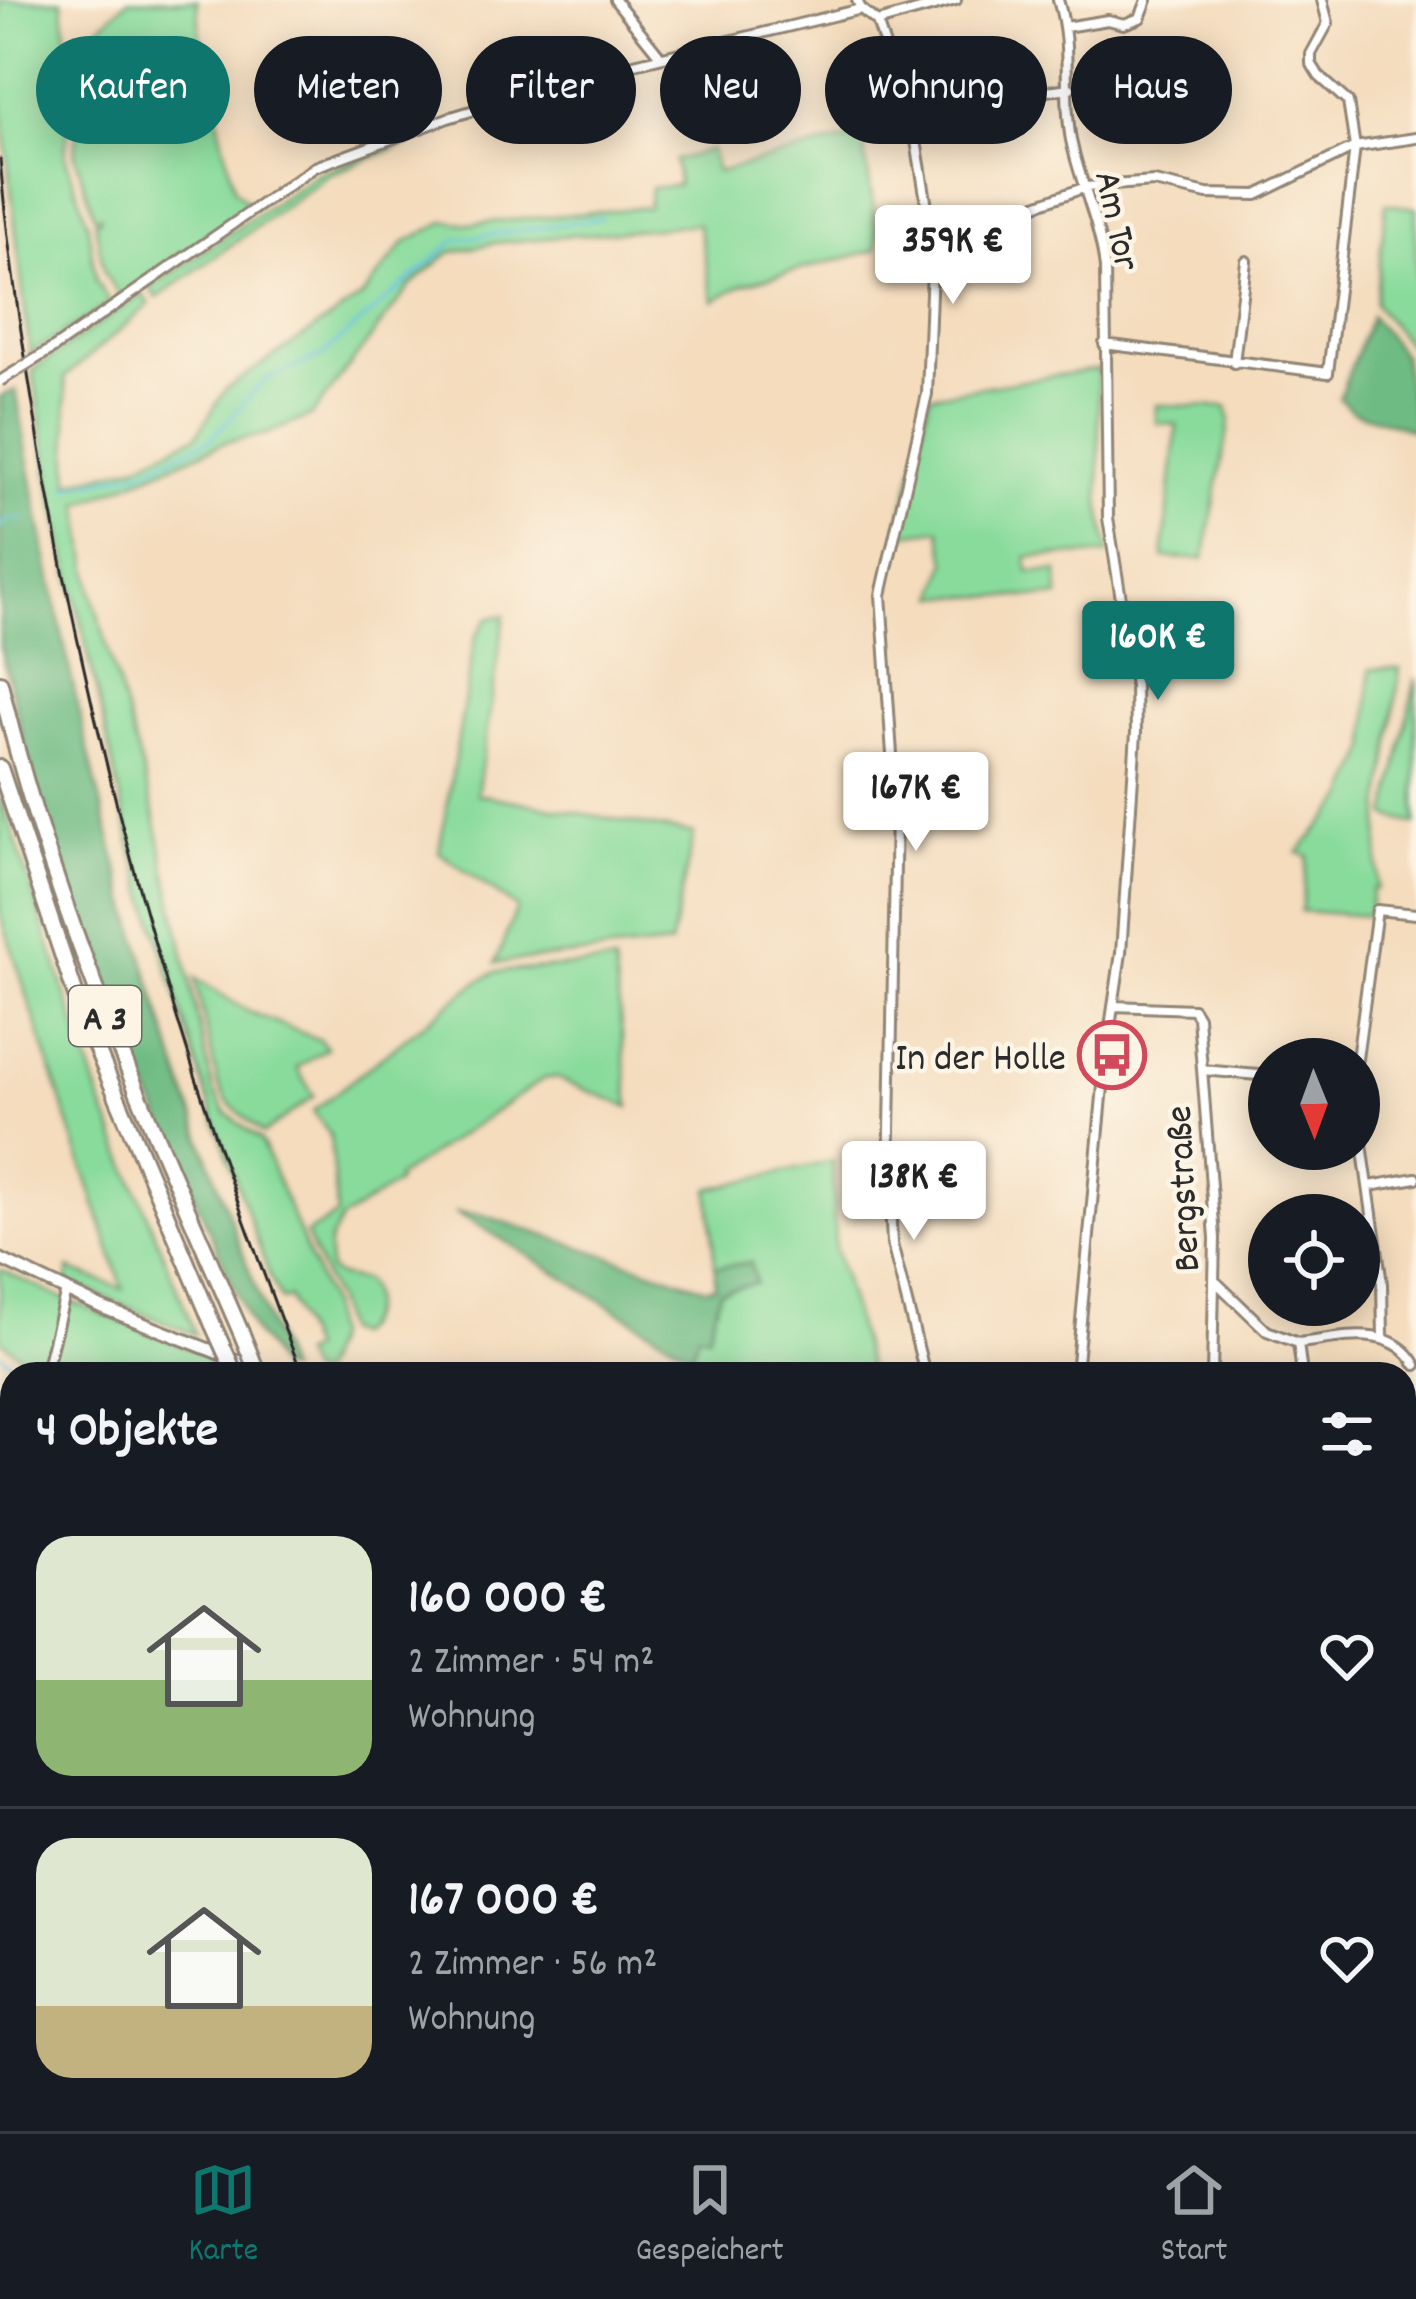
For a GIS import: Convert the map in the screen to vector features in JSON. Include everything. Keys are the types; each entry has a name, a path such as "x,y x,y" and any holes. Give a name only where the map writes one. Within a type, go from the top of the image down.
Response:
{"highway":[{"name":"A 3","path":"0,683 70,924 135,1090 253,1362"},
{"name":"A 3","path":"0,769 82,1014 230,1362"}],"main road":[{"path":"0,1259 66,1291 242,1362"}],"street":[{"path":"0,381 315,167 448,118 660,56 615,0"},
{"path":"877,22 956,0"},
{"name":"Am Tor","path":"1058,0 1065,27 1072,142 1106,268 1108,518 1136,709 1114,1006"},
{"path":"1065,27 1108,20 1124,24 1140,18 1147,0"},
{"path":"1104,344 1328,373 1355,147 1348,102 1311,63 1328,23 1322,0"},
{"path":"738,36 859,5 877,22 882,36"},
{"path":"1047,91 1070,88"},
{"path":"933,242 1086,187 1154,182 1207,194 1257,195 1355,147 1416,138"},
{"path":"917,144 933,242 927,394 881,596 896,812 892,1244 922,1362"},
{"path":"1234,363 1246,261"},
{"path":"1360,1038 1377,910 1416,914"},
{"path":"1077,1362 1114,1006"},
{"name":"Bergstraße","path":"1114,1006 1193,1009 1198,1017 1216,1282 1213,1362"},
{"path":"1203,1070 1248,1074"},
{"path":"1367,1170 1382,1284 1383,1337"},
{"path":"1370,1186 1416,1178"},
{"path":"1216,1282 1267,1331 1298,1343 1383,1337 1414,1362"},
{"path":"49,1362 66,1291"},
{"path":"1298,1343 1300,1362"}],"green space":[{"path":"0,0 62,0 66,36 36,36 36,144 66,144 65,156 87,220 96,281 110,303 30,354 0,93"},
{"path":"128,0 197,0 200,36 89,36"},
{"path":"76,144 224,144 235,190 251,206 120,297 104,273 95,222 100,215 95,218 75,155"},
{"path":"394,144 407,144 330,174 157,298 150,288 318,173"},
{"path":"827,144 863,144 878,236 876,250 744,284 713,301 698,224 494,243 449,253 411,285 312,415 267,434 226,442 80,504 92,593 153,808 213,1090 225,1112 261,1141 329,1305 333,1338 324,1362 304,1362 301,1355 310,1350 289,1298 281,1300 270,1277 209,1103 132,849 52,493 33,370 142,294 150,304 65,377 70,483 134,466 197,435 226,389 362,297 405,242 446,221 471,224 648,207 651,188 678,185 675,160 711,150 717,172"},
{"path":"1386,204 1416,208 1416,347 1407,344 1375,304"},
{"path":"1371,316 1403,356 1416,431 1352,411 1339,398"},
{"path":"1098,369 1100,505 1109,554 1027,557 1029,572 1058,572 1059,597 937,596 947,561 940,529 898,535 930,395"},
{"path":"16,390 72,681 151,984 284,1362 274,1362 254,1333 115,1024 52,855 0,646 0,397"},
{"path":"1156,405 1227,407 1230,419 1204,559 1163,558 1177,425 1156,423"},
{"path":"505,615 477,794 694,834 670,945 495,963 517,908 439,852 475,638 488,618"},
{"path":"1370,669 1400,669 1381,809 1377,889 1372,889 1368,916 1301,911 1308,856 1298,853 1346,798 1368,748"},
{"path":"1416,678 1416,824 1387,816"},
{"path":"0,793 100,1099 196,1335 67,1282 69,1269 123,1289 0,913"},
{"path":"614,963 630,1107 545,1078 341,1220 329,1242 329,1270 364,1281 371,1302 360,1330 354,1335 343,1331 306,1234 337,1215 330,1135 313,1111 496,972"},
{"path":"195,978 247,1011 320,1040 327,1048 297,1068 314,1096 263,1134 227,1101 218,1084"},
{"path":"833,1161 835,1248 867,1362 689,1362 698,1332 708,1334 719,1291 750,1263 715,1267 709,1189"},
{"path":"455,1212 483,1215 705,1288 715,1286 715,1267 750,1263 756,1283 720,1291 708,1335 698,1333 692,1354"},
{"path":"0,1269 204,1354 208,1362 30,1362 0,1340"}],"waterway":[{"path":"66,488 142,471 211,439 265,380 320,357 456,240 602,218"},
{"path":"0,527 6,520 23,518"},
{"path":"0,1354 11,1362"}],"railway":[{"path":"0,159 40,448 116,801 219,1148 297,1362"}],"place":[{"name":"In der Holle","path":"1112,1055"}]}
